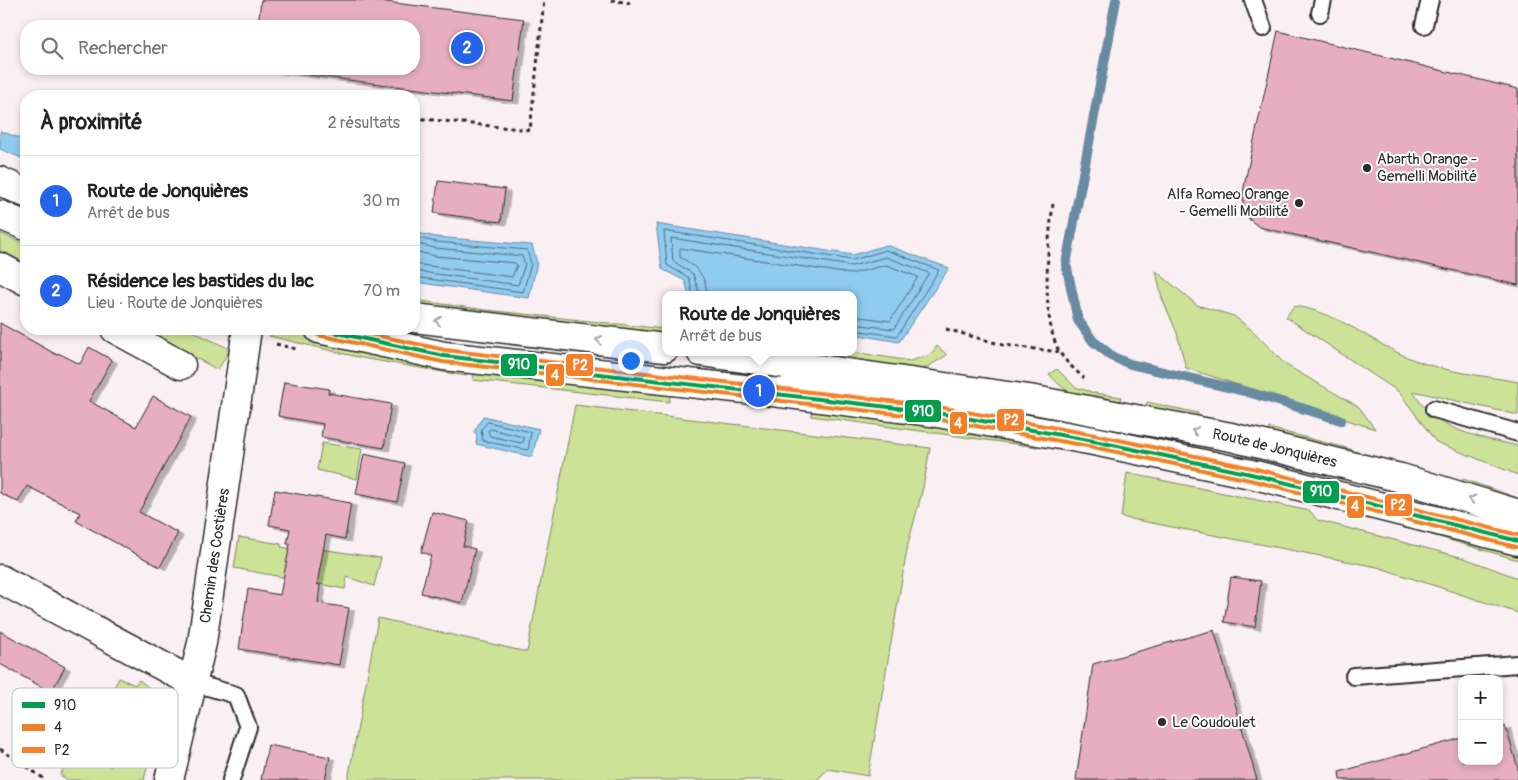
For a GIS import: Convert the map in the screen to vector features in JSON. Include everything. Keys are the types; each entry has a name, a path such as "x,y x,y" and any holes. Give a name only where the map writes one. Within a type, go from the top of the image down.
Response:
{"main road":[{"path":"0,181 20,190"},
{"path":"0,215 20,223"},
{"path":"0,267 20,278"},
{"path":"420,319 662,348"},
{"path":"126,335 181,364"},
{"name":"Chemin des Costières","path":"178,745 194,683 224,498 246,335"},
{"name":"Route de Jonquières","path":"347,335 444,356 781,393 932,412 1094,441 1252,474 1518,541"},
{"name":"Route de Jonquières","path":"728,356 1029,399 1231,437 1400,478 1518,514"},
{"name":"Route de Jonquières","path":"781,393 825,383 960,404 991,406 1029,399"},
{"path":"962,390 972,399 1019,418 1094,441"},
{"path":"0,579 194,683"}],"lane":[{"path":"1253,0 1263,28"},
{"path":"1424,25 1430,0"},
{"path":"1434,409 1518,433"},
{"path":"1354,676 1518,664"},
{"path":"194,683 236,695 248,728 231,780"}],"path":[{"path":"420,119 530,130 544,0"},
{"path":"611,0 630,3"},
{"path":"1053,204 1047,248 1051,329 1060,352 1070,366 1088,380"},
{"path":"946,329 1003,346 1060,352"},
{"path":"274,344 303,351"},
{"path":"0,749 12,757"},
{"path":"28,768 46,780"}],"green space":[{"path":"0,233 20,242 20,262 0,251"},
{"path":"1156,271 1197,305 1234,316 1254,332 1286,365 1359,407 1375,429 1186,368 1177,333 1162,298"},
{"path":"420,301 486,310 662,329 662,339 420,311"},
{"path":"1294,306 1328,315 1391,349 1423,363 1458,372 1518,382 1518,415 1413,391 1422,404 1445,424 1473,435 1518,446 1518,475 1436,442 1399,392 1286,317"},
{"path":"154,335 201,335 230,349 218,370"},
{"path":"305,335 366,349 467,366 466,376 362,358 269,336"},
{"path":"937,346 947,355 926,368 918,369 803,356 857,356 857,353 910,361 930,355"},
{"path":"476,365 671,388 669,402 473,380"},
{"path":"1057,369 1075,387 1095,393 1121,397 1118,408 1088,401 1065,389 1049,374"},
{"path":"1147,402 1198,413 1196,424 1144,413"},
{"path":"575,405 930,448 923,488 908,544 868,776 828,769 817,780 348,780 378,618 527,652"},
{"path":"813,405 1039,439 1037,447 811,416"},
{"path":"1269,428 1354,450 1351,457 1266,438"},
{"path":"322,443 362,449 357,479 317,470"},
{"path":"1127,473 1310,511 1317,520 1464,558 1518,578 1518,613 1377,567 1121,517"},
{"path":"1463,479 1518,498 1518,505 1460,485"},
{"path":"1387,522 1518,549 1518,560"},
{"path":"239,537 281,544 281,547 319,554 320,549 381,558 374,586 347,577 345,589 234,568"},
{"path":"119,678 135,685 139,680 149,688 114,688"},
{"path":"64,768 147,768 144,780 68,780 60,775"}],"water":[{"path":"0,131 20,138 20,157 0,149"},
{"path":"656,224 853,255 886,245 949,268 899,342 857,335 857,291 688,291 685,281 662,269"},
{"path":"420,233 436,237 532,245 537,263 529,298 420,283"},
{"path":"483,416 539,429 532,457 476,444 477,435 474,432"}],"building":[{"path":"261,0 370,0 524,19 513,101 309,75 420,75 420,20 259,20"},
{"path":"1278,31 1518,89 1518,285 1259,227 1249,219 1243,206 1244,186"},
{"path":"438,181 505,189 501,222 434,213"},
{"path":"0,323 57,355 58,353 80,364 89,347 112,360 89,401 136,427 153,396 191,417 139,512 178,533 160,567 76,521 80,513 27,486 18,502 0,493"},
{"path":"284,382 329,389 328,393 391,404 384,448 321,437 323,424 278,416"},
{"path":"364,454 405,463 397,502 356,494"},
{"path":"275,490 351,503 345,539 326,535 317,584 320,585 318,603 349,608 339,665 239,649 248,589 280,595 290,544 287,544 290,529 269,525"},
{"path":"432,512 469,521 463,546 475,549 462,603 421,593 431,555 421,552"},
{"path":"1231,577 1261,581 1255,627 1224,622"},
{"name":"Le Coudoulet","path":"1214,630 1257,780 1076,780 1093,664"},
{"path":"0,631 65,667 53,688 44,688 0,664"},
{"path":"1505,725 1518,768 1518,780 1340,780 1339,772 1458,739 1458,765 1503,765 1503,726"},
{"path":"268,745 330,757 325,780 261,780"}],"waterway":[{"path":"1116,0 1066,264 1078,320 1093,341 1113,357 1130,364 1248,392 1341,420"}],"transit line":[{"name":"4","path":"318,335 443,362 931,418 1093,447 1250,480 1516,547"},
{"name":"910","path":"347,335 444,356 932,412 1094,441 1251,474 1518,541"},
{"name":"P2","path":"375,335 445,350 933,406 1095,435 1252,468 1518,535"}],"place":[{"name":"Résidence les bastides du lac","path":"467,48"},
{"name":"Abarth Orange - Gemelli Mobilité","path":"1367,168"},
{"name":"Alfa Romeo Orange - Gemelli Mobilité","path":"1299,203"},
{"name":"Route de Jonquières","path":"759,391"},
{"name":"Le Coudoulet","path":"1162,722"}]}
